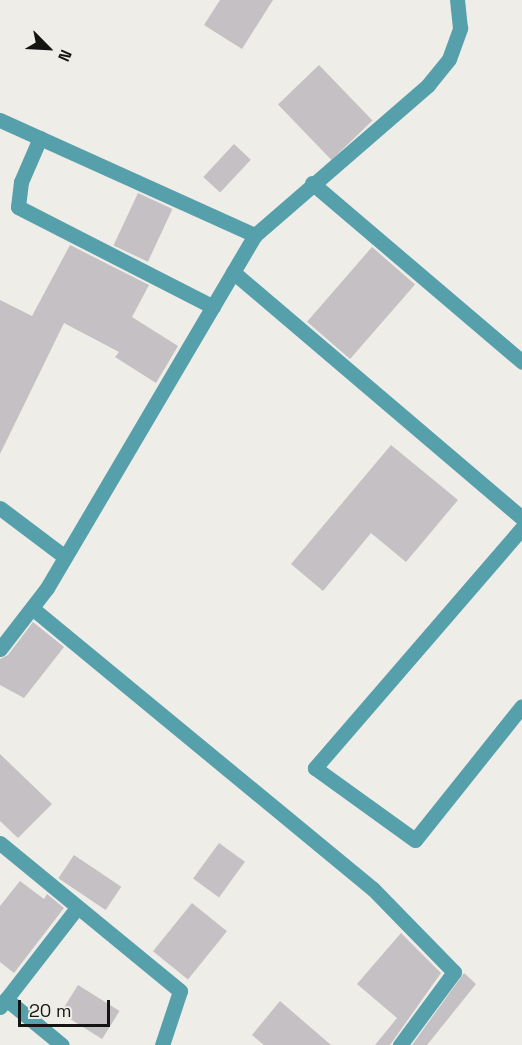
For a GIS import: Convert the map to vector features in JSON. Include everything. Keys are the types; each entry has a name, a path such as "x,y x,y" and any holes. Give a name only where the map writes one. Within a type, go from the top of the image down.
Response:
{"street":[{"path":"0,649 32,608 65,557 255,235 312,183 428,85 449,59 460,28 457,0"},
{"path":"0,120 255,235"},
{"path":"40,138 21,182 18,207 213,307"},
{"path":"312,183 522,362"},
{"path":"233,272 522,518"},
{"path":"0,508 65,557"},
{"path":"522,528 316,761 315,768 415,840 522,706"},
{"path":"32,608 373,889 454,972 400,1045"},
{"path":"0,843 76,909 180,991 162,1045"},
{"path":"62,1045 3,1003 76,909"}],"building":[{"path":"220,0 273,0 242,49 204,25"},
{"path":"319,65 372,120 331,160 278,105"},
{"path":"234,144 251,160 220,193 203,177"},
{"path":"138,193 172,209 148,262 113,246"},
{"path":"70,245 149,285 132,317 178,346 156,383 115,357 119,352 64,323 0,454 0,300 32,316"},
{"path":"372,247 415,284 350,359 307,322"},
{"path":"391,445 458,500 406,562 371,533 323,591 291,564"},
{"path":"33,622 64,647 24,698 0,685 0,659 8,655"},
{"path":"0,754 52,804 18,838 0,821"},
{"path":"219,843 245,862 219,897 193,879"},
{"path":"74,855 121,887 106,910 58,878"},
{"path":"20,881 44,899 47,894 64,908 14,973 0,962 0,906"},
{"path":"192,903 227,931 188,980 153,951"},
{"path":"401,933 441,973 390,1045 375,1045 397,1018 357,984"},
{"path":"464,973 476,984 427,1045 412,1045"},
{"path":"78,985 120,1011 102,1039 61,1013"},
{"path":"280,1001 331,1045 264,1045 252,1035"}]}
